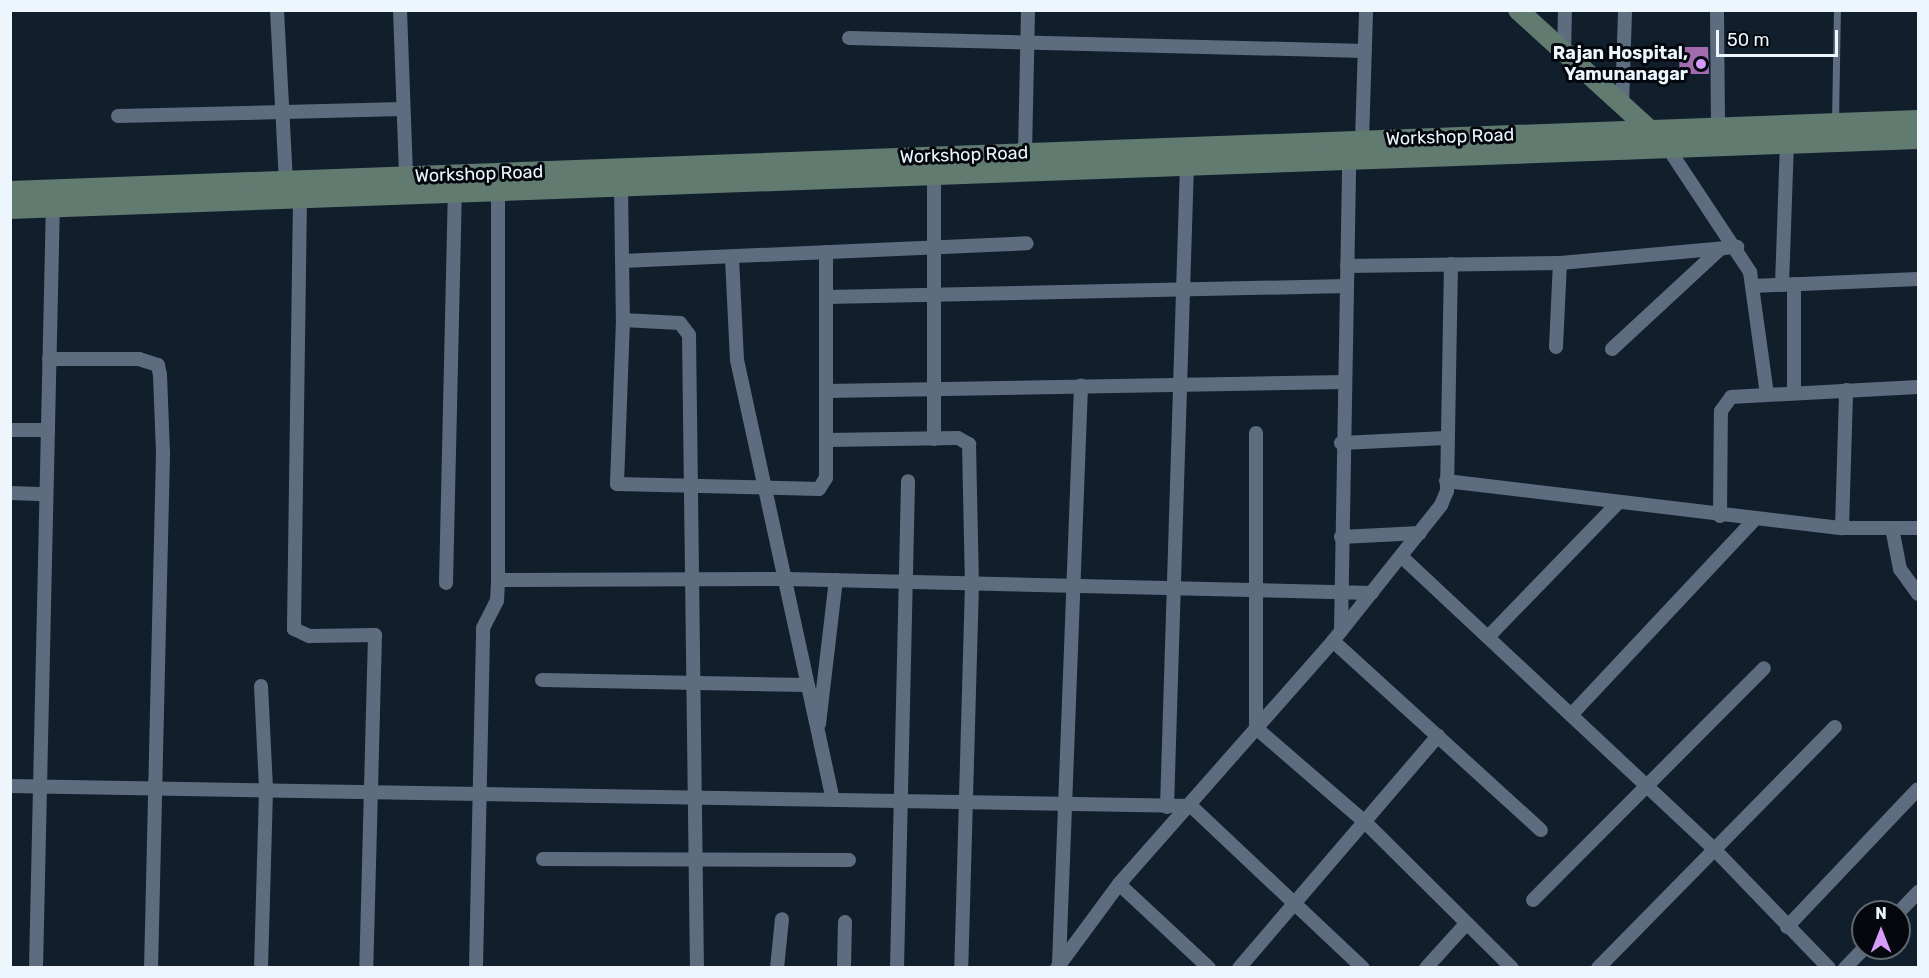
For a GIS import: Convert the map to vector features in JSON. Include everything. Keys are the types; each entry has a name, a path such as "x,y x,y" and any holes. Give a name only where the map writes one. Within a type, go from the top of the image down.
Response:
{"main road":[{"path":"1518,10 1564,57 1668,148"},
{"name":"Workshop Road","path":"10,191 53,199 300,198 621,186 934,165 1025,153 1918,120"},
{"name":"Workshop Road","path":"10,209 53,199 286,182 406,177 934,165 1187,165 1918,139"}],"street":[{"path":"277,10 286,182"},
{"path":"400,10 406,177"},
{"path":"1025,153 1024,46 1028,10"},
{"path":"1362,140 1366,10"},
{"path":"1564,57 1565,10"},
{"path":"1622,107 1625,10"},
{"path":"1717,10 1718,127"},
{"path":"849,38 1024,46 1365,51"},
{"path":"118,116 402,109"},
{"path":"1787,144 1788,285 1794,393"},
{"path":"1668,148 1737,247 1753,286 1767,394"},
{"path":"1337,636 1342,593 1341,443 1345,382 1349,159"},
{"path":"934,165 934,438"},
{"path":"1167,807 1178,385 1185,291 1187,165"},
{"path":"621,186 623,320 617,483 766,487 824,485 826,252"},
{"path":"476,968 483,794 483,628 497,601 498,580 498,190"},
{"path":"446,583 455,192"},
{"path":"300,198 294,629 309,636 375,635 374,793 366,968"},
{"path":"36,968 53,199"},
{"path":"622,261 732,258 1027,243"},
{"path":"1347,266 1560,263 1737,247"},
{"path":"1612,349 1719,250"},
{"path":"732,258 737,360 787,579 805,685 833,800"},
{"path":"1556,347 1560,263"},
{"path":"1059,967 1119,884 1191,806 1337,636 1441,505 1446,481 1451,264"},
{"path":"1753,286 1918,279"},
{"path":"827,297 1347,286"},
{"path":"623,320 687,327 692,581 693,861 697,968"},
{"path":"50,359 139,359 158,365 164,453 151,968"},
{"path":"826,391 1345,382"},
{"path":"1059,967 1076,585 1081,385"},
{"path":"1720,516 1722,404 1731,397 1918,387"},
{"path":"1842,528 1846,390"},
{"path":"10,430 48,430"},
{"path":"1256,433 1256,728 1365,822 1464,924 1512,968"},
{"path":"826,440 934,438 969,444 972,583 968,801 961,968"},
{"path":"1341,443 1446,438"},
{"path":"897,968 898,800 908,481"},
{"path":"1446,481 1720,516 1842,528 1918,528"},
{"path":"10,494 46,494"},
{"path":"1488,637 1617,504"},
{"path":"1571,715 1755,519"},
{"path":"1892,528 1900,569 1918,594"},
{"path":"1341,537 1420,532"},
{"path":"1402,557 1714,849 1829,968"},
{"path":"498,580 787,579 1372,593"},
{"path":"818,732 836,580"},
{"path":"1337,636 1438,736 1541,830"},
{"path":"1533,900 1649,788 1764,668"},
{"path":"542,680 805,685"},
{"path":"261,686 266,790 261,968"},
{"path":"1598,968 1835,727"},
{"path":"1239,968 1438,736"},
{"path":"10,786 1191,806 1363,968"},
{"path":"1787,927 1918,789"},
{"path":"543,859 849,860"},
{"path":"1119,884 1209,968"},
{"path":"777,968 782,919"},
{"path":"844,968 845,922"},
{"path":"1426,968 1464,924"}],"lane":[{"path":"1835,123 1837,10"}],"building":[{"path":"1680,47 1708,47 1709,74 1679,74"}],"place":[{"name":"Rajan Hospital, Yamunanagar","path":"1701,64"}]}
